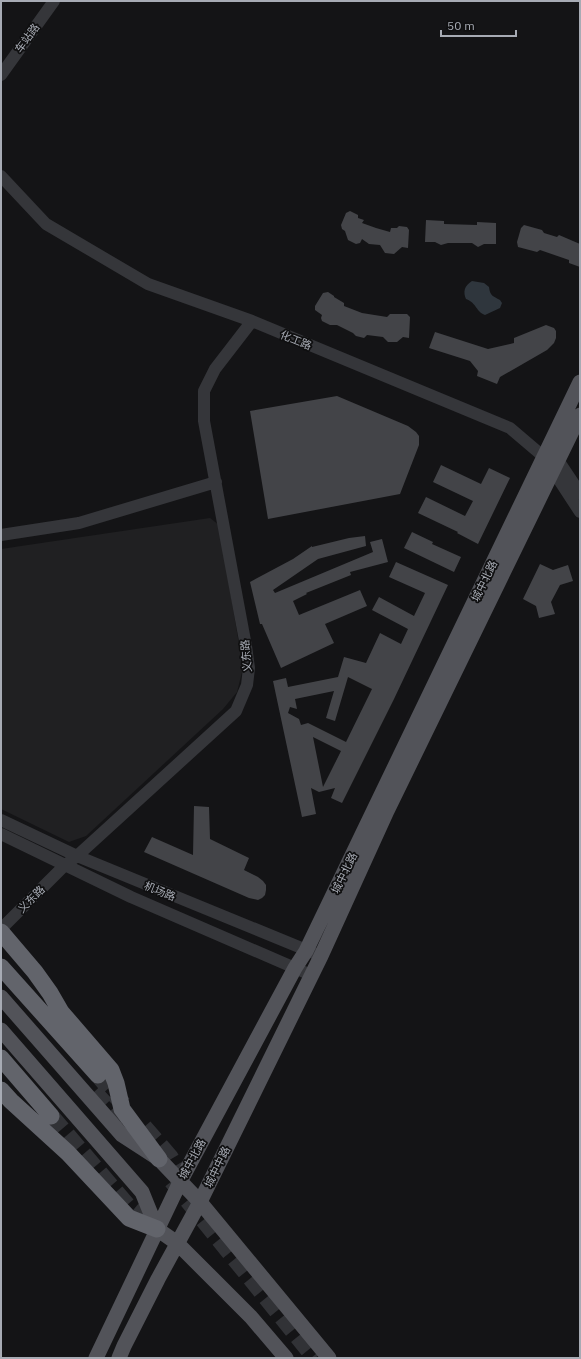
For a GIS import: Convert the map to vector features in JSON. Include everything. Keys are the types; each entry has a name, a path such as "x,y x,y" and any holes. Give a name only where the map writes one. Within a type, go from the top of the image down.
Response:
{"highway":[{"path":"1,932 35,972 61,1012"},
{"path":"1,948 44,998 61,1012 111,1070 116,1083 122,1109 159,1159"},
{"path":"1,967 98,1075"},
{"path":"1,1058 51,1116"},
{"path":"1,1076 68,1153 129,1218 157,1229"},
{"path":"1,1090 68,1153"}],"main road":[{"name":"城中北路","path":"311,975 551,458 580,382"},
{"name":"城中北路","path":"96,1358 180,1182 295,968 306,951 551,458 580,415"},
{"name":"城中中路","path":"120,1358 124,1346 177,1243 200,1202 311,975"},
{"path":"1,997 122,1135 159,1159 200,1202 329,1358"},
{"path":"1,1030 142,1192 157,1229 177,1243 252,1318 286,1358"}],"street":[{"name":"车站路","path":"1,75 54,1"},
{"name":"化工路","path":"1,176 46,224 148,284 252,321 510,428 551,458 580,493"},
{"name":"义东路","path":"1,929 64,866 77,856 236,711 247,685 249,668 246,646 204,421 204,391 215,369 252,321"},
{"name":"化工路","path":"551,458 580,512"},
{"path":"1,535 79,523 216,482"},
{"name":"机场路","path":"1,820 77,856 321,956"},
{"name":"机场路","path":"1,834 64,866 131,897 311,975"}],"shaded area":[{"path":"472,281 484,283 489,287 491,294 502,303 500,308 485,315 466,299 465,289"},
{"path":"210,518 219,525 243,668 237,692 223,709 86,836 69,842 1,809 1,549"}],"building":[{"path":"350,211 358,215 358,218 364,220 362,223 390,232 391,228 397,228 399,226 407,227 409,230 408,248 402,247 394,254 385,253 380,245 369,244 362,239 360,243 356,244 348,240 341,225 346,213"},
{"path":"426,220 444,221 444,224 477,225 477,222 496,223 496,244 484,244 478,247 472,243 448,243 441,245 435,242 425,242"},
{"path":"524,225 542,230 544,233 557,237 559,235 580,244 580,267 569,263 569,260 540,250 537,252 518,247 517,242 521,228"},
{"path":"328,292 344,303 344,306 362,313 387,317 390,314 407,314 410,317 409,338 403,337 397,342 388,342 383,337 367,335 364,338 356,336 337,325 330,325 322,321 322,315 315,310 315,306 323,293"},
{"path":"546,325 554,328 556,331 554,343 547,350 500,377 497,384 477,376 478,371 470,361 429,348 435,332 488,349 514,343 514,338"},
{"path":"337,396 408,426 419,436 419,445 400,494 268,519 250,411"},
{"path":"441,465 481,484 489,468 510,478 478,544 457,533 458,532 418,513 426,497 465,516 473,501 433,482"},
{"path":"412,532 433,542 432,544 461,557 454,572 404,548"},
{"path":"365,536 366,546 318,559 273,590 275,593 373,552 370,542 382,539 388,562 350,572 351,575 306,593 307,594 293,601 299,615 360,590 367,606 325,624 334,643 281,668 262,624 260,624 250,582 293,559 312,546"},
{"path":"396,562 448,585 394,699 342,803 331,798 335,788 319,792 311,788 316,814 302,817 273,681 286,678 288,687 338,677 344,657 366,663 380,633 401,644 408,629 372,610 379,597 414,616 425,593 389,577","holes":["348,677 372,689 346,742 308,723 301,725 299,719 288,713 290,707 297,709 295,699 334,691 326,718 335,721","313,737 341,751 323,787"]},
{"path":"540,564 553,570 568,565 573,581 560,585 551,602 555,614 539,618 536,606 523,599"},
{"path":"194,806 209,807 210,839 249,858 244,870 258,877 266,885 265,895 262,898 258,900 249,898 144,852 152,837 193,855"}],"tunnel":[{"path":"98,1075 123,1104"},
{"path":"94,1092 136,1137"},
{"path":"51,1116 127,1205 151,1225"},
{"path":"144,1127 170,1157 186,1184"},
{"path":"172,1181 315,1358"}]}
